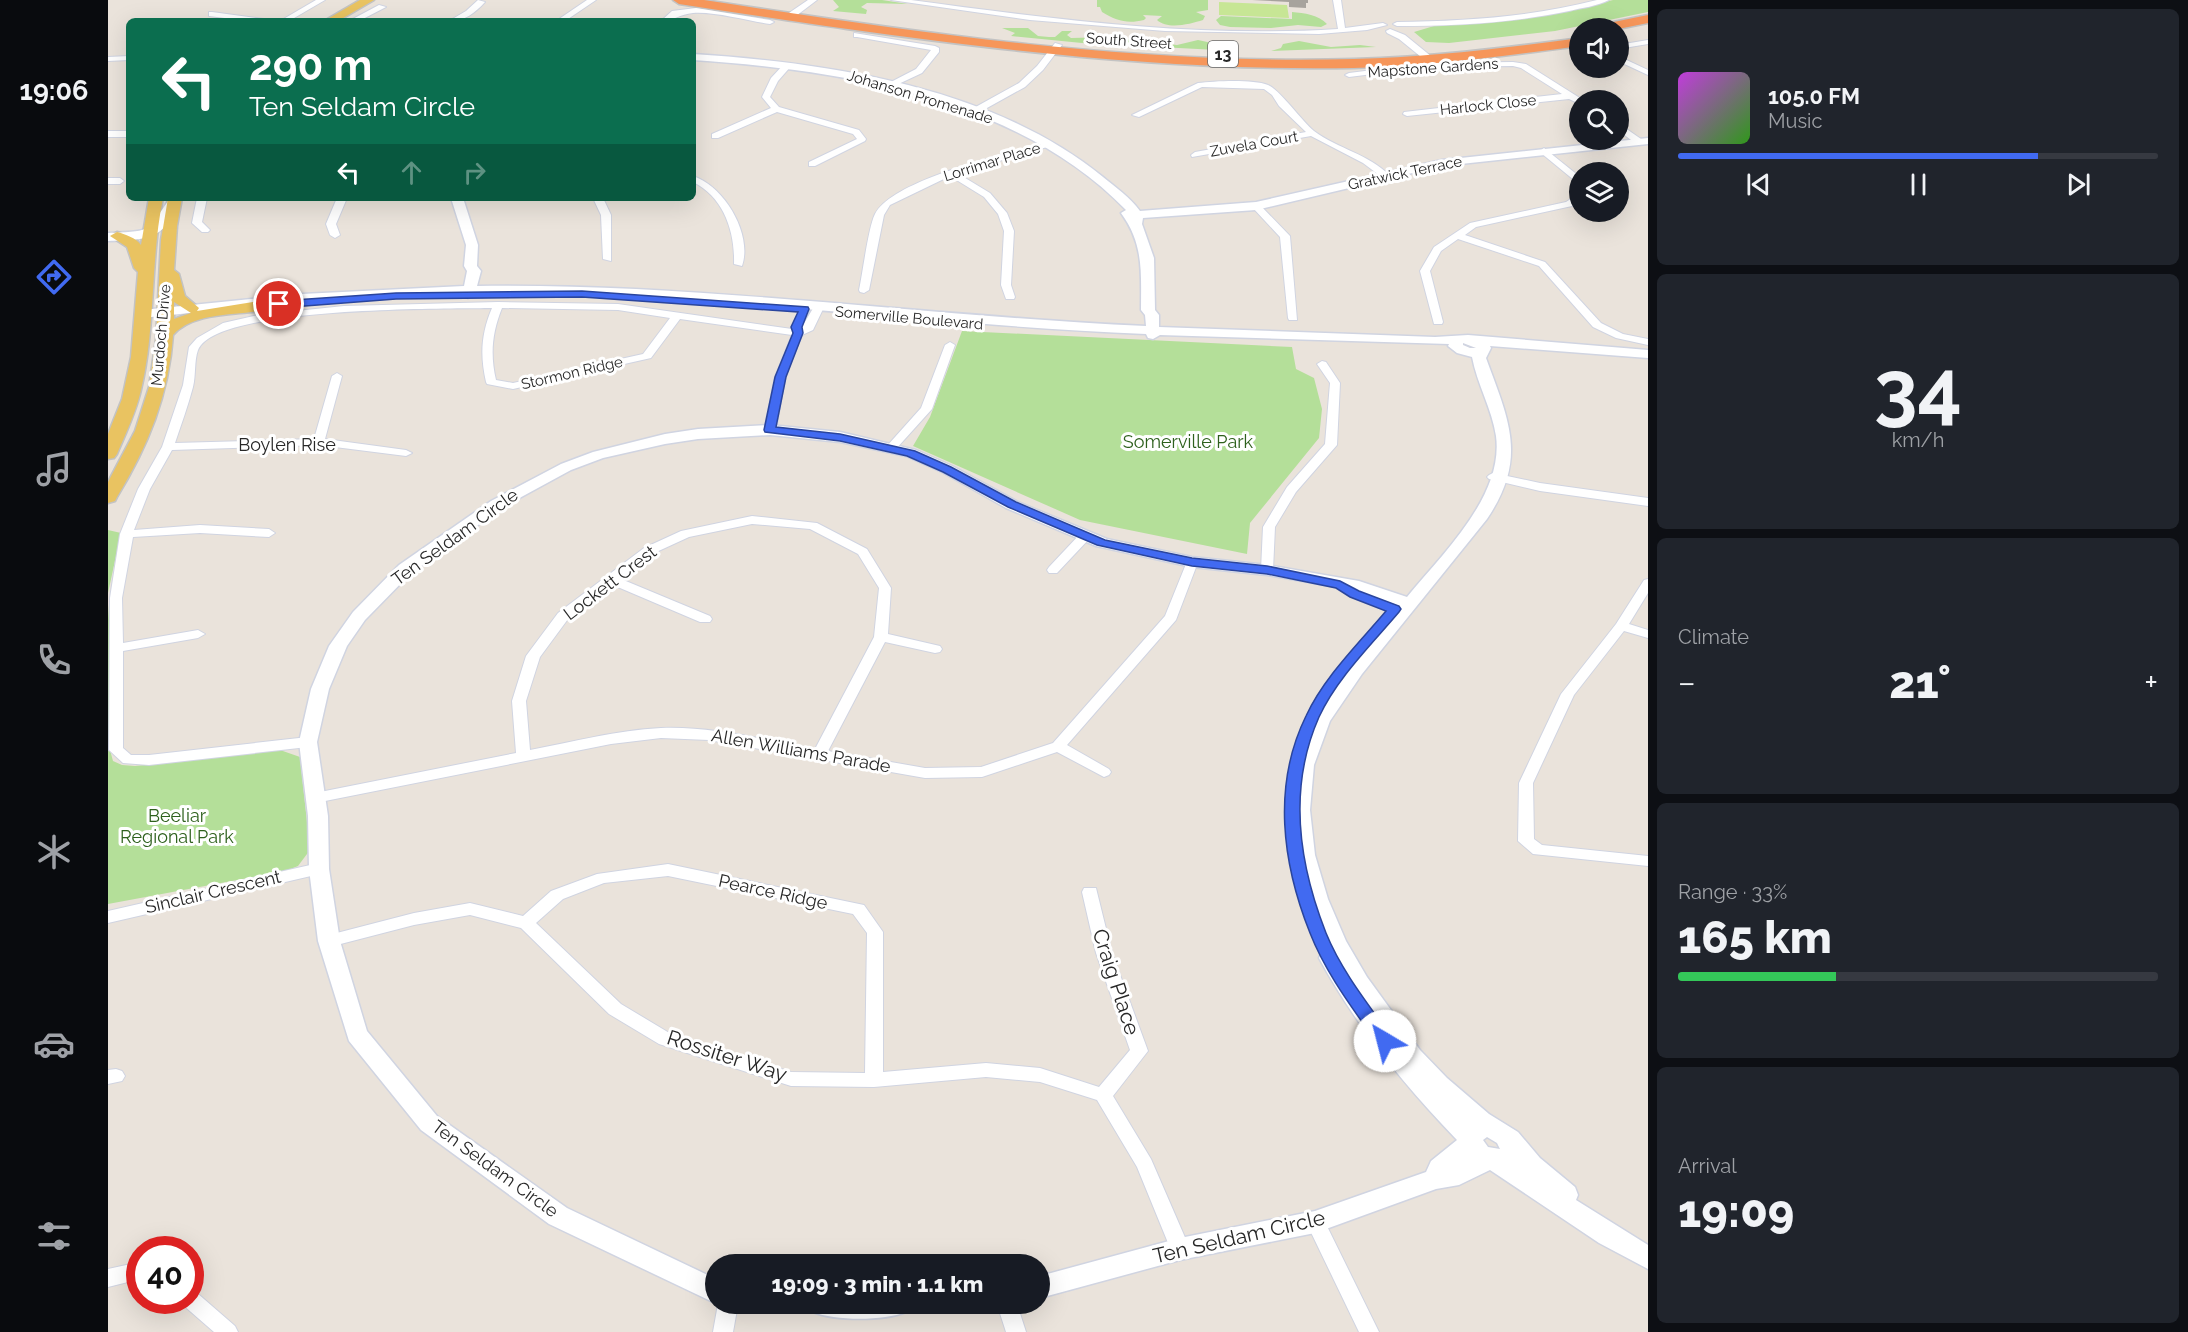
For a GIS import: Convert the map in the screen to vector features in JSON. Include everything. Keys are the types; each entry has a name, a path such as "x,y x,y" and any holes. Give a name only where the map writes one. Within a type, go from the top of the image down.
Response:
{"highway":[{"name":"South Street","path":"679,0 800,11"},
{"name":"South Street","path":"729,0 1049,50 1240,55 1429,54 1569,35"},
{"path":"1629,23 1648,19"},
{"path":"1629,33 1648,29"},
{"name":"South Street","path":"1049,50 1067,56 1288,63 1569,43"}],"main road":[{"path":"317,17 345,0"},
{"path":"335,18 368,0"},
{"name":"Murdoch Drive","path":"108,454 129,403 135,379 149,226 155,201"},
{"name":"Murdoch Drive","path":"108,497 139,446 158,386 165,314 168,237 175,201"},
{"path":"112,235 149,226"},
{"path":"112,235 133,244 144,274"},
{"path":"168,255 178,298 191,308"},
{"path":"163,336 168,328 183,321 259,306"}],"street":[{"path":"289,18 321,0"},
{"path":"565,18 592,0"},
{"path":"800,11 818,0"},
{"path":"895,0 1026,18 1129,27 1251,32 1402,28 1526,15 1605,0"},
{"path":"1337,0 1342,30"},
{"path":"459,18 469,13 481,2"},
{"path":"359,18 382,7"},
{"path":"668,18 675,13 696,10 770,22"},
{"path":"212,14 242,18"},
{"path":"1402,28 1429,54"},
{"path":"1387,29 1429,54"},
{"path":"857,35 935,48 935,52 919,71 892,85"},
{"path":"1629,45 1648,42"},
{"path":"972,110 1022,86 1049,50"},
{"name":"Johanson Promenade","path":"696,57 788,65 834,72 892,85 972,110 1020,129 1093,171 1131,213 1148,258 1148,310 1152,315 1148,333"},
{"path":"108,59 126,58"},
{"name":"Mapstone Gardens","path":"1348,75 1429,65 1513,64 1523,66 1569,95"},
{"path":"1629,64 1648,73"},
{"path":"788,65 774,80 766,97 776,109 856,132 862,139 857,144 812,164"},
{"path":"1137,115 1202,86 1256,85 1266,87 1275,93 1282,104 1312,133 1366,161 1386,176"},
{"name":"Harlock Close","path":"1407,114 1569,96"},
{"path":"715,136 776,109"},
{"path":"1629,132 1643,141"},
{"name":"Zuvela Court","path":"1195,154 1312,133"},
{"path":"108,134 126,134"},
{"name":"Gratwick Terrace","path":"1131,213 1256,206 1442,163 1643,141"},
{"name":"Lorrimar Place","path":"864,290 879,215 887,203 950,172 1050,145"},
{"path":"1544,151 1569,173"},
{"path":"950,172 987,195 1002,213 1009,231 1006,285 1010,297"},
{"path":"696,180 706,183 734,219 740,252 739,264"},
{"path":"108,182 120,181"},
{"path":"149,226 162,222 174,201"},
{"path":"201,201 197,223 205,230"},
{"path":"335,235 331,224 341,201"},
{"path":"459,201 472,245 470,266 474,271 462,292"},
{"path":"599,201 606,215 608,259"},
{"path":"1438,322 1425,271 1437,249 1473,225 1569,204"},
{"path":"1256,206 1285,236 1293,318"},
{"path":"149,226 168,237"},
{"path":"1456,235 1542,264 1596,325 1620,336 1648,342"},
{"name":"Somerville Boulevard","path":"142,317 259,306 462,292"},
{"name":"Somerville Boulevard","path":"165,314 191,308 339,296 462,292 582,294 812,308 940,322 1471,347 1546,348 1648,356"},
{"path":"308,742 135,761 123,757 116,750 116,598 126,534 137,503 168,447 188,385 193,349 201,340 227,325 258,318 344,309 498,305 618,307 798,333 809,328 812,308"},
{"name":"Stormon Ridge","path":"498,305 486,334 486,362 491,382 513,386 647,356 676,317"},
{"path":"770,430 780,377 798,333"},
{"path":"891,448 926,409 950,345"},
{"path":"1471,347 1479,358 1504,433 1506,453 1481,516 1402,607 1339,692 1315,734 1304,773 1301,810 1306,861 1319,906 1343,958 1382,1017 1414,1059 1442,1089 1487,1145 1608,1235 1648,1258"},
{"path":"1267,570 1269,526 1291,490 1332,445 1335,382 1322,364"},
{"path":"319,442 337,376"},
{"name":"Ten Seldam Circle","path":"705,1287 558,1216 429,1124 357,1035 329,940 319,869 315,798 308,742 320,689 338,646 359,616 405,569 497,504 566,467 632,446 698,434 770,430 840,437 911,453 947,469 1012,505 1102,543 1192,562 1267,570 1340,585 1355,594 1402,607"},
{"name":"Boylen Rise","path":"168,447 319,442 406,453"},
{"path":"1497,476 1540,487 1648,502"},
{"name":"Lockett Crest","path":"523,758 519,701 533,656 563,616 648,551 685,534 752,520 813,526 863,552 885,588 881,637 819,754"},
{"path":"126,534 200,529 269,533"},
{"path":"1053,570 1084,536"},
{"name":"Allen Williams Parade","path":"315,798 611,739 661,733 709,735 925,773 982,772 1058,746 1172,617 1192,562"},
{"path":"612,580 705,619"},
{"path":"1648,583 1621,626 1568,694 1526,783 1526,841 1538,850 1648,861"},
{"path":"1621,626 1648,634"},
{"path":"116,648 198,634"},
{"path":"881,637 935,649"},
{"path":"1058,746 1104,772"},
{"name":"Sinclair Crescent","path":"108,917 319,869"},
{"name":"Pearce Ridge","path":"526,923 557,895 602,878 668,870 858,909 875,932 874,1080"},
{"name":"Craig Place","path":"1090,892 1104,953 1139,1051 1102,1095"},
{"name":"Rossiter Way","path":"329,940 414,919 470,909 526,923 615,1009 665,1039 791,1079 874,1080 986,1070 1040,1075 1102,1095"},
{"path":"1102,1095 1145,1164 1180,1249"},
{"path":"1487,1145 1531,1165 1551,1184 1648,1248"},
{"name":"Ten Seldam Circle","path":"1050,1284 1180,1249 1315,1222 1436,1179 1450,1178 1487,1145"},
{"path":"1315,1222 1369,1332"},
{"path":"108,1278 126,1274"},
{"path":"204,1311 228,1332"},
{"path":"723,1332 727,1314"},
{"path":"1011,1314 1016,1332"}],"green space":[{"path":"833,0 882,0 908,4 867,3 861,7 867,10 866,14 833,11 839,7"},
{"path":"1097,0 1208,0 1208,10 1196,12 1205,16 1203,20 1186,24 1167,25 1157,20 1162,16 1143,15 1146,18 1144,20 1127,22 1117,20 1102,12 1100,7 1097,7"},
{"path":"1613,0 1648,0 1648,12 1619,18 1569,18 1569,28 1555,31 1449,43 1426,42 1414,32 1434,26 1577,9"},
{"path":"1219,2 1287,5 1289,18 1219,15"},
{"path":"1292,12 1316,17 1327,24 1321,27 1298,25 1271,28 1230,27 1220,25 1216,20 1221,16 1292,19"},
{"path":"1002,28 1028,28 1038,36 1055,37 1062,31 1072,31 1067,35 1071,38 1112,37 1177,45 1198,40 1212,43 1213,49 1217,50 1082,43 1011,36 1015,33"},
{"path":"1299,41 1331,47 1360,45 1376,47 1271,51 1281,48 1283,44"},
{"name":"Somerville Park","path":"962,331 1292,347 1296,369 1314,378 1322,409 1319,438 1250,523 1247,554 1080,520 913,446 930,417"},
{"path":"108,530 121,533 108,593"},
{"name":"Beeliar Regional Park","path":"108,605 111,649 110,750 113,761 122,765 135,766 280,750 300,757 310,850 298,866 286,871 108,904"}],"route":[{"path":"279,304 396,296 582,294 804,309 797,327 798,333 780,377 770,430 840,437 911,453 947,469 1012,505 1102,543 1192,562 1267,570 1340,585 1355,594 1395,609 1336,679 1313,715 1299,747 1292,778 1291,810 1292,843 1300,880 1318,934 1348,988 1385,1041"}]}
